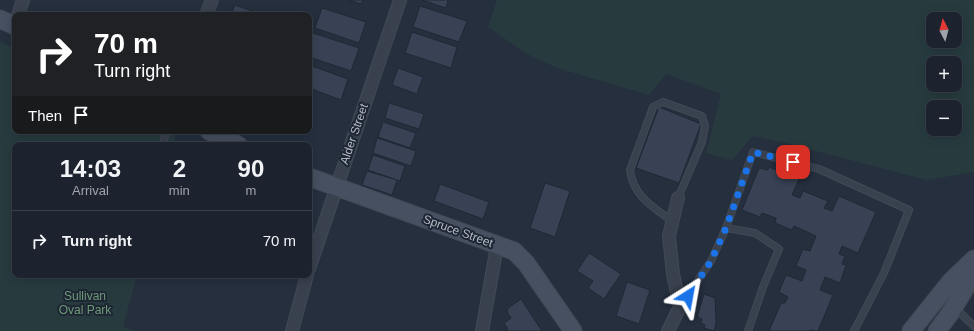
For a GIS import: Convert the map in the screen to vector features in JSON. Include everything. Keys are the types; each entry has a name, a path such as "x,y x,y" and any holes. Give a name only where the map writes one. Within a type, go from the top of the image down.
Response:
{"street":[{"path":"19,12 23,0"},
{"path":"207,12 212,0"},
{"name":"Alder Street","path":"312,260 400,0"},
{"path":"0,19 12,25"},
{"path":"215,134 232,142"},
{"name":"Spruce Street","path":"312,178 514,251 526,264 573,331"},
{"path":"668,331 680,307 673,274 669,236 678,198"},
{"path":"482,331 497,246"},
{"path":"911,331 951,281 974,259"},
{"path":"938,331 974,274"},
{"path":"292,331 306,278"}],"lane":[{"path":"672,221 644,201 631,179 630,170 653,107 663,102 702,116 705,126 702,142 678,198"},
{"path":"680,307 711,261 726,228 753,152 819,169 909,210 884,273 854,331"},
{"path":"726,228 755,233 779,249 763,287 748,331"},
{"path":"954,307 974,326"}],"green space":[{"path":"497,0 974,0 974,172 927,180 753,136 732,160 706,153 721,94 666,74 649,95 557,68 525,53 488,27"},
{"name":"Sullivan Oval Park","path":"0,41 12,47 12,134 176,134 174,142 12,142 12,278 136,278 123,327 135,331 0,331"}],"building":[{"path":"349,0 363,0 361,4"},
{"path":"422,0 448,0 446,8"},
{"path":"235,5 255,12 232,12"},
{"path":"420,6 467,21 459,42 413,27"},
{"path":"322,8 366,22 359,43 315,28"},
{"path":"412,32 457,47 451,68 405,53"},
{"path":"313,33 359,48 351,71 312,58"},
{"path":"312,66 348,79 341,100 312,89"},
{"path":"398,68 423,77 417,94 392,85"},
{"path":"389,103 424,114 419,129 385,118"},
{"path":"659,107 701,124 679,183 636,168"},
{"path":"383,122 416,133 410,148 378,137"},
{"path":"377,138 416,151 411,166 373,153"},
{"path":"373,155 405,166 400,181 368,170"},
{"path":"769,167 799,179 792,195 800,198 803,191 828,201 824,208 832,211 839,196 876,212 858,253 842,246 839,254 845,256 842,264 846,265 840,283 825,277 820,290 833,295 818,331 769,331 781,303 785,303 788,297 779,292 786,275 802,281 806,270 796,266 803,249 810,251 816,236 794,226 792,230 775,223 776,218 762,213 760,217 742,210 759,168 768,170"},
{"path":"367,171 397,180 392,195 362,185"},
{"path":"545,183 570,191 555,237 530,228"},
{"path":"440,184 489,202 483,219 434,201"},
{"path":"589,253 621,274 604,299 588,288 593,281 577,271"},
{"path":"627,282 650,290 639,324 616,316"},
{"path":"704,294 715,298 716,324 714,331 704,328 705,325 701,323 702,319 697,317"},
{"path":"521,299 542,331 505,331 508,329 504,323 511,318 507,312 508,308"}],"route":[{"path":"688,296 711,261 726,228 753,152 793,162"}]}
